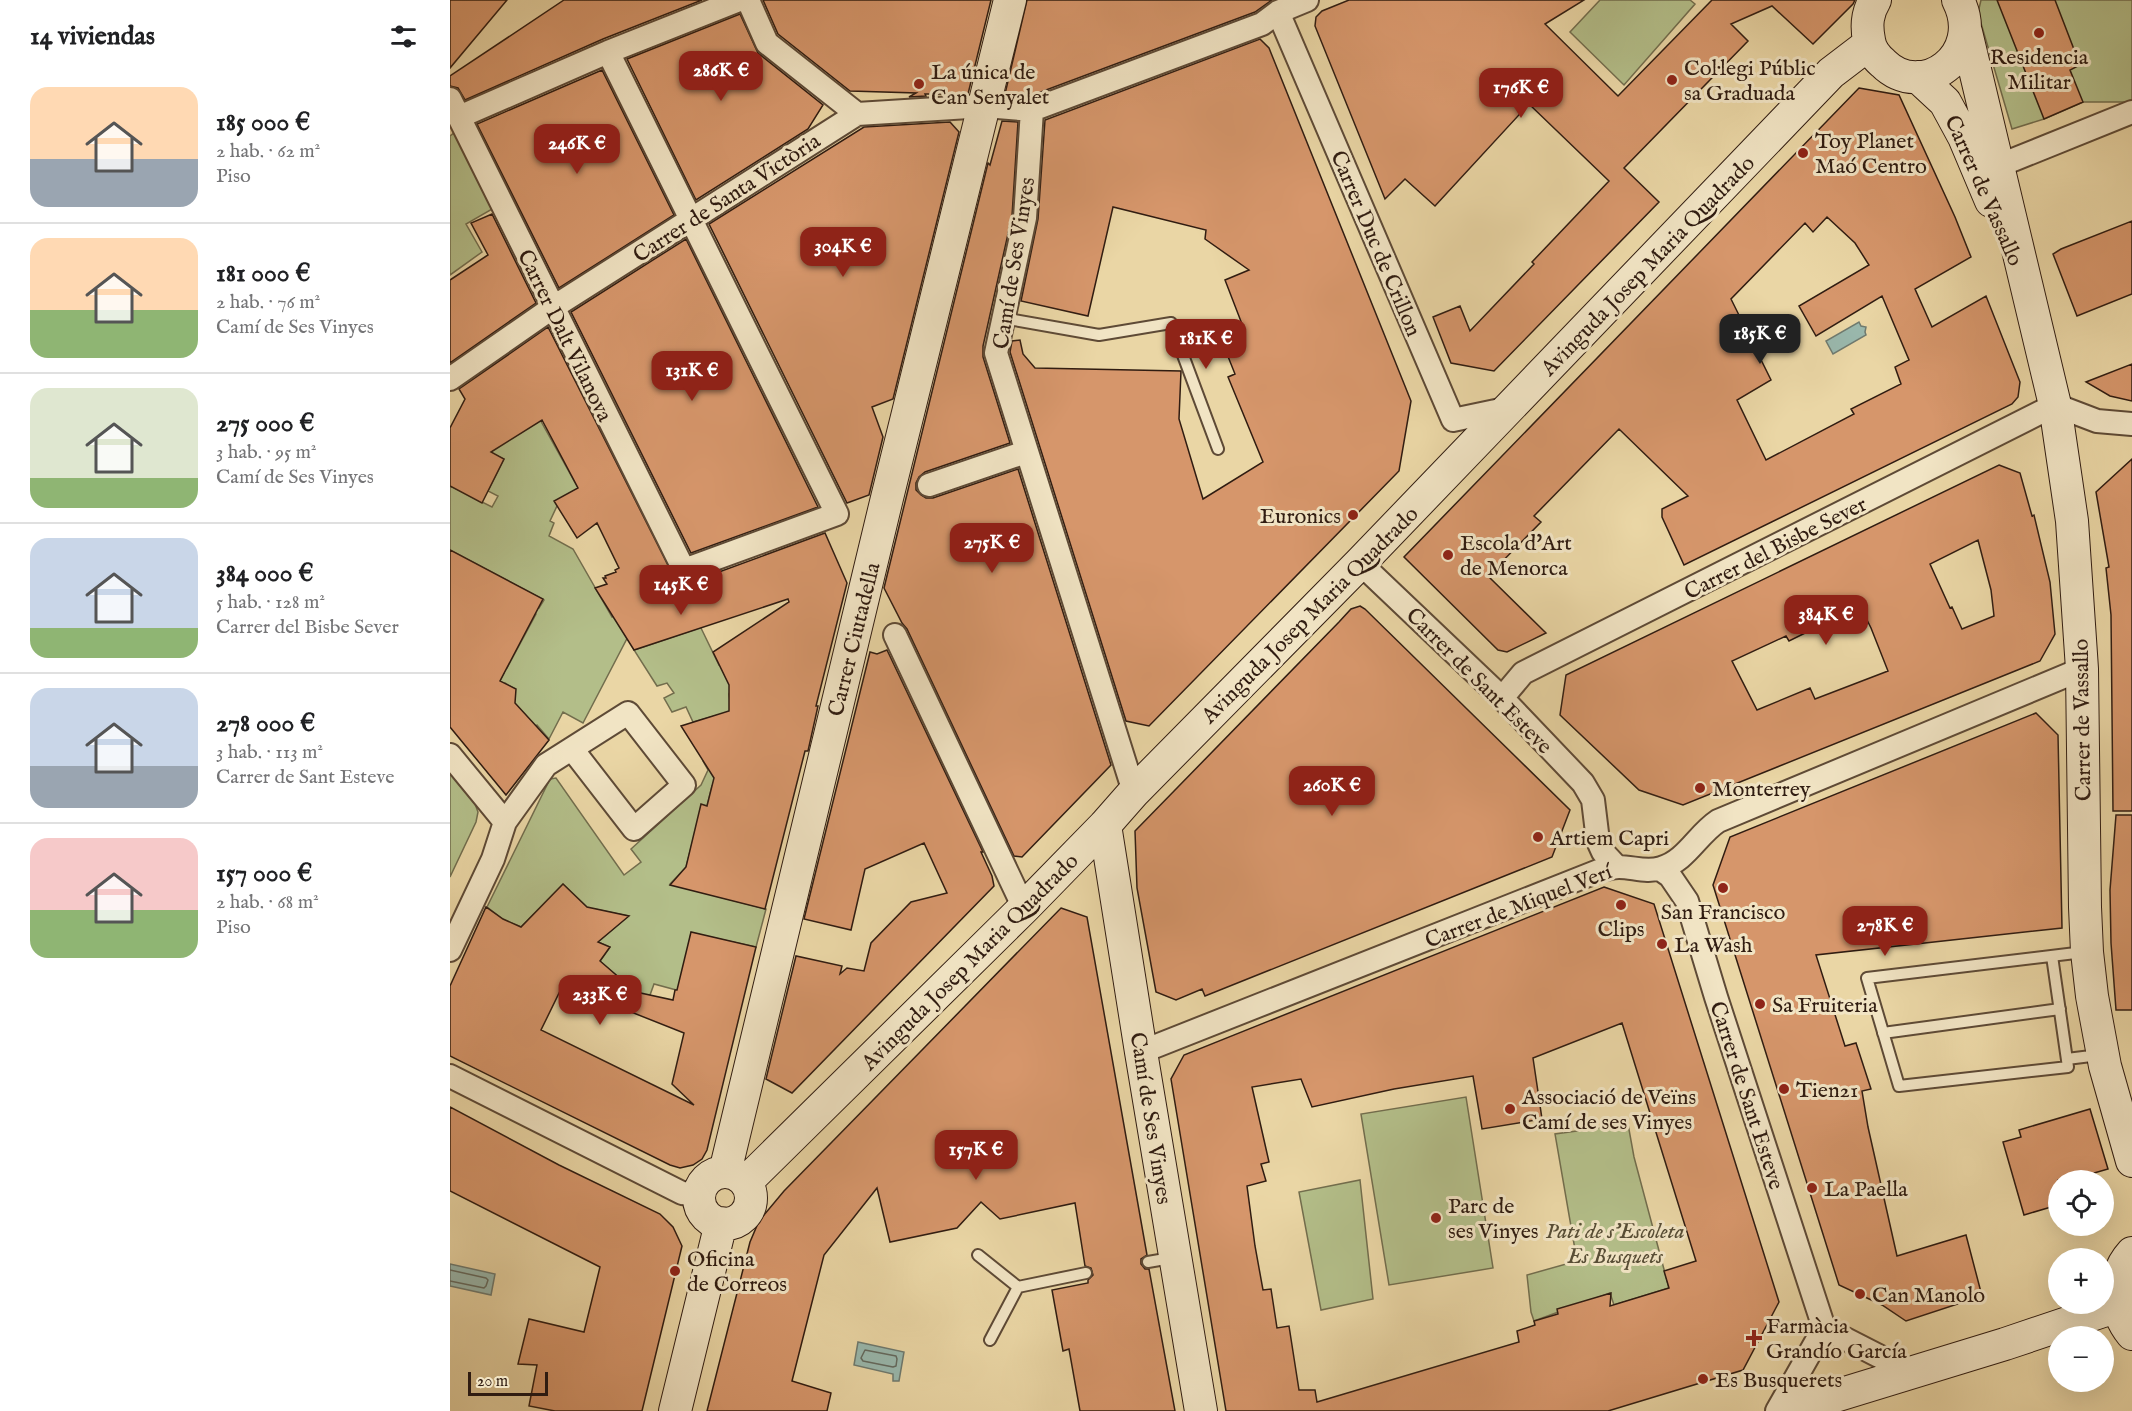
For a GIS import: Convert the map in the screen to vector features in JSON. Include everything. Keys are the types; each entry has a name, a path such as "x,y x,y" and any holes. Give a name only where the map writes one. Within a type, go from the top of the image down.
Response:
{"street":[{"path":"454,108 608,52 739,0"},
{"path":"748,0 767,43 856,114"},
{"name":"Carrer Ciutadella","path":"736,1177 885,510 1010,0"},
{"path":"1032,110 1271,12 1307,0"},
{"path":"1875,0 1870,8 1866,26 1869,44 1888,68 1902,75 1917,77 1935,74 1950,64 1961,50 1966,32"},
{"name":"Carrer de Vassallo","path":"1959,0 1965,16 1966,32 2055,405 2072,521 2082,669 2087,952 2102,1054 2132,1161"},
{"name":"Carrer Duc de Crillon","path":"1271,12 1453,420 1510,408"},
{"name":"Avinguda Josep Maria Quadrado","path":"736,1177 1024,908 1134,792 1510,408 1831,73 1869,44"},
{"path":"608,52 691,220"},
{"name":"Carrer de Vassallo","path":"1917,77 1945,102 1964,137 2024,280"},
{"name":"Carrer de Santa Victòria","path":"450,379 552,308 856,114 985,106 1032,110"},
{"name":"Carrer Dalt Vilanova","path":"454,108 684,570 837,514 691,220"},
{"name":"Camí de Ses Vinyes","path":"1032,110 1024,218 996,353 1134,792"},
{"path":"1998,166 2132,112"},
{"path":"2055,405 2097,421 2132,424"},
{"name":"Carrer del Bisbe Sever","path":"1502,698 1523,673 2055,405"},
{"path":"929,485 1026,452"},
{"name":"Carrer de Sant Esteve","path":"1360,563 1502,698 1583,783 1593,800 1598,841 1603,852 1617,867"},
{"path":"895,635 1024,908"},
{"path":"1660,869 1689,851 1698,838 1718,821 2082,669"},
{"path":"450,950 493,859 505,822 546,765 572,748 628,713 684,784 634,829 572,748"},
{"path":"450,755 505,822"},
{"name":"Camí de Ses Vinyes","path":"1105,825 1141,1052 1161,1260 1201,1411"},
{"name":"Carrer de Miquel Verí","path":"1141,1052 1601,870 1617,867 1638,870 1660,869"},
{"name":"Carrer de Sant Esteve","path":"1660,869 1670,876 1687,901 1824,1328"},
{"path":"450,1076 681,1193 699,1195"},
{"path":"717,1172 736,1177 750,1190 751,1199 745,1215 730,1223 721,1224 707,1217 702,1211 699,1195 704,1181 717,1172"},
{"path":"675,1411 721,1224"},
{"path":"2132,1253 2120,1272 2116,1290 2122,1321 2132,1334"},
{"path":"1786,1411 2118,1306"},
{"path":"1777,1411 1824,1328 1912,1373"}],"lane":[{"path":"1002,318 1099,335 1171,322 1218,449"},
{"path":"2052,956 2068,1067 1899,1086 1867,978 2052,956 2087,952"},
{"path":"1883,1033 2060,1009"},
{"path":"2067,1059 2102,1054"},
{"path":"978,1255 1018,1287"},
{"path":"1018,1287 1086,1273"},
{"path":"990,1340 1018,1287"}],"green space":[{"path":"1600,0 1690,0 1695,4 1624,85 1570,32"},
{"path":"1981,0 2132,0 2132,102 2083,102 2044,119 2012,129 1978,13"},
{"path":"458,130 494,208 466,224 482,252 450,275 450,136"},
{"path":"528,398 578,488 557,506 550,521 554,523 549,536 573,549 612,617 624,611 633,627 583,723 563,712 549,739 537,725 526,734 508,696 515,689 505,683 492,694 493,678 500,681 504,673 450,638 507,668 536,614 462,568 539,608 544,600 450,550 450,486 492,507 498,496 488,491 504,459 491,453 506,424"},
{"path":"700,626 719,665 745,657 729,694 743,793 712,786 707,806 702,805 686,867 670,884 766,909 756,947 691,933 680,991 654,984 645,1001 600,961 610,947 598,942 628,916 595,909 592,912 563,884 521,927 504,920 487,907 550,779 556,778 624,875 641,862 631,849 701,785 708,770 703,761 717,757 718,715 693,722 686,707 672,712 664,698 674,693 667,683 657,686 634,650"},
{"path":"450,773 475,804 478,812 476,822 450,877"},
{"path":"1466,1097 1493,1268 1389,1285 1361,1114"},
{"name":"Pati de s'Escoleta Es Busquets","path":"1628,1124 1634,1157 1669,1288 1614,1305 1610,1293 1534,1321 1527,1275 1577,1261 1555,1134"},
{"path":"1360,1180 1373,1299 1321,1310 1299,1192"}],"water":[{"path":"1859,322 1861,326 1866,327 1866,335 1833,354 1826,341"},
{"path":"450,1264 495,1274 491,1295 450,1286"},
{"path":"858,1342 904,1352 899,1381 893,1381 893,1374 854,1365"}],"building":[{"path":"450,0 507,0 450,68"},
{"path":"564,0 702,0 603,39 465,100 458,88 450,86 450,76"},
{"path":"763,0 991,0 968,94 925,94 926,96 909,97 916,93 850,91 778,34"},
{"path":"1027,0 1272,0 1255,12 1030,96 1005,94"},
{"path":"1349,0 1584,0 1545,24 1618,96 1712,0 1855,0 1813,44 1772,6 1731,24 1748,41 1624,168 1659,202 1494,371 1451,363 1433,317 1460,306 1470,331 1609,181 1529,104 1435,206 1405,179 1385,199 1315,26 1316,17 1322,11"},
{"name":"Residencia Militar","path":"1997,0 2055,0 2080,65 2070,70 2083,102 2044,119"},
{"path":"740,14 758,53 823,105 808,129 696,200 627,59"},
{"path":"1260,39 1269,48 1411,401 1399,471 1149,726 1126,721 1010,352 1012,341 1020,340 1023,354 1035,368 1181,371 1179,419 1203,499 1263,462 1228,377 1235,374 1219,334 1242,324 1225,280 1249,270 1205,239 1206,230 1113,207 1088,316 1021,301 1038,219 1045,120"},
{"path":"602,70 674,215 559,288 477,124"},
{"path":"1859,88 1899,95 1971,257 1915,289 1932,327 1986,296 2020,382 2018,397 2012,404 1684,565 1662,517 1662,509 1688,496 1619,429 1534,516 1541,522 1488,576 1546,633 1507,652 1498,650 1404,557","holes":["1827,217 1855,243 1869,265 1799,306 1816,336 1882,296 1909,360 1895,367 1901,384 1851,409 1854,414 1766,460 1737,400 1771,380 1731,299 1805,223 1813,232"]},
{"path":"1002,121 1018,122 1012,216 983,346 983,357 1010,443 925,472 916,483 916,490 926,498 933,498 1018,469 1111,765 1022,857 1014,856 907,629 884,588 988,163 990,165"},
{"path":"950,122 959,132 893,399 872,407 883,437 869,495 847,503 709,224 864,127"},
{"path":"492,214 536,303 450,363 450,280 488,255 471,223"},
{"path":"2132,221 2132,294 2077,316 2053,254"},
{"path":"686,239 818,507 691,553 571,312"},
{"path":"548,327 676,581 689,583 825,533 847,583 816,706 818,706 808,751 805,751 765,909 670,885 686,867 701,804 707,806 714,778 681,726 729,711 729,685 713,652 789,602 788,599 634,650 595,588 607,584 603,578 616,572 615,570 619,568 597,523 577,538 554,501 578,488 542,420 491,452 504,459 482,503 450,486 450,428 465,399 459,389"},
{"path":"2132,364 2132,401 2110,396 2086,382"},
{"path":"2132,459 2132,811 2113,811 2111,615 2106,568 2109,567 2096,492"},
{"path":"1999,465 2020,473 2032,516 2034,515 2050,582 2055,634 2040,661 1683,805 1639,790 1560,715 1566,675","holes":["1978,540 1991,590 1994,616 1962,629 1930,564","1860,606 1888,671 1815,699 1810,688 1757,710 1732,661 1786,636 1789,641"]},
{"path":"450,550 543,599 500,681 516,689 515,703 549,740 506,795 450,727"},
{"path":"1360,606 1570,810 1552,857 1205,996 1202,989 1176,1000 1156,992 1137,888 1135,831 1351,609"},
{"path":"887,650 983,852 981,852 994,886 792,1093 766,1079 796,956 842,966 840,974 847,968 864,971 871,943 911,902 947,893 924,843 865,869 851,930 804,919 870,652 877,654"},
{"path":"2036,713 2058,735 2062,928 1816,955 1845,1046 1856,1043 1871,1089 1862,1091 1897,1256 1966,1235 1982,1296 1906,1321 1882,1305 1839,1285 1713,885 1730,837"},
{"path":"2116,815 2132,815 2132,1010 2116,1010 2110,890"},
{"path":"563,884 587,907 629,916 598,942 610,947 600,961 636,992 673,1000 691,932 756,947 707,1150 702,1159 693,1165 680,1168 670,1165 450,1056 450,986 486,907 503,919 521,927","holes":["563,985 684,1033 672,1084 694,1105 541,1030"]},
{"path":"1604,887 1654,904 1779,1302 1743,1370 1608,1411 1226,1411 1171,1079 1184,1055","holes":["1622,1023 1696,1261 1664,1271 1669,1288 1610,1306 1611,1293 1557,1309 1558,1314 1534,1321 1535,1325 1517,1331 1519,1342 1317,1402 1315,1390 1299,1390 1289,1326 1277,1328 1271,1289 1263,1290 1247,1186 1266,1181 1261,1164 1269,1162 1252,1087 1301,1079 1312,1107 1394,1089 1473,1076 1482,1129 1542,1119 1533,1058"]},
{"path":"1061,908 1087,917 1147,1255 1141,1259 1141,1264 1145,1269 1149,1269 1175,1411 1080,1411 1069,1349 1063,1351 1052,1290 1088,1283 1093,1275 1091,1268 1085,1266 1075,1203 1000,1219 981,1202 957,1228 890,1242 877,1188 824,1255 792,1381 831,1393 827,1411 707,1411 750,1242 759,1221 784,1191"},
{"path":"450,1107 559,1165 660,1214 673,1227 682,1246 642,1411 555,1411 529,1406 537,1365 518,1364 529,1319 584,1332 600,1267 450,1191"},
{"path":"2090,1109 2108,1169 2048,1170 2048,1208 2024,1215 2003,1142 2021,1137 2019,1130"}],"place":[{"name":"Residencia Militar","path":"2039,33"},
{"name":"Col·legi Públic sa Graduada","path":"1672,80"},
{"name":"La única de Can Senyalet","path":"919,84"},
{"name":"Toy Planet Maó Centro","path":"1803,153"},
{"name":"Euronics","path":"1353,515"},
{"name":"Escola d'Art de Menorca","path":"1448,555"},
{"name":"Monterrey","path":"1700,788"},
{"name":"Artiem Capri","path":"1538,837"},
{"name":"San Francisco","path":"1723,888"},
{"name":"Clips","path":"1621,905"},
{"name":"La Wash","path":"1662,944"},
{"name":"Sa Fruiteria","path":"1760,1004"},
{"name":"Tien21","path":"1784,1089"},
{"name":"Associació de Veïns Camí de ses Vinyes","path":"1510,1109"},
{"name":"La Paella","path":"1812,1188"},
{"name":"Parc de ses Vinyes","path":"1436,1218"},
{"name":"Oficina de Correos","path":"675,1271"},
{"name":"Can Manolo","path":"1860,1294"},
{"name":"Farmàcia Grandío García","path":"1754,1338"},
{"name":"Es Busquerets","path":"1703,1379"}]}
